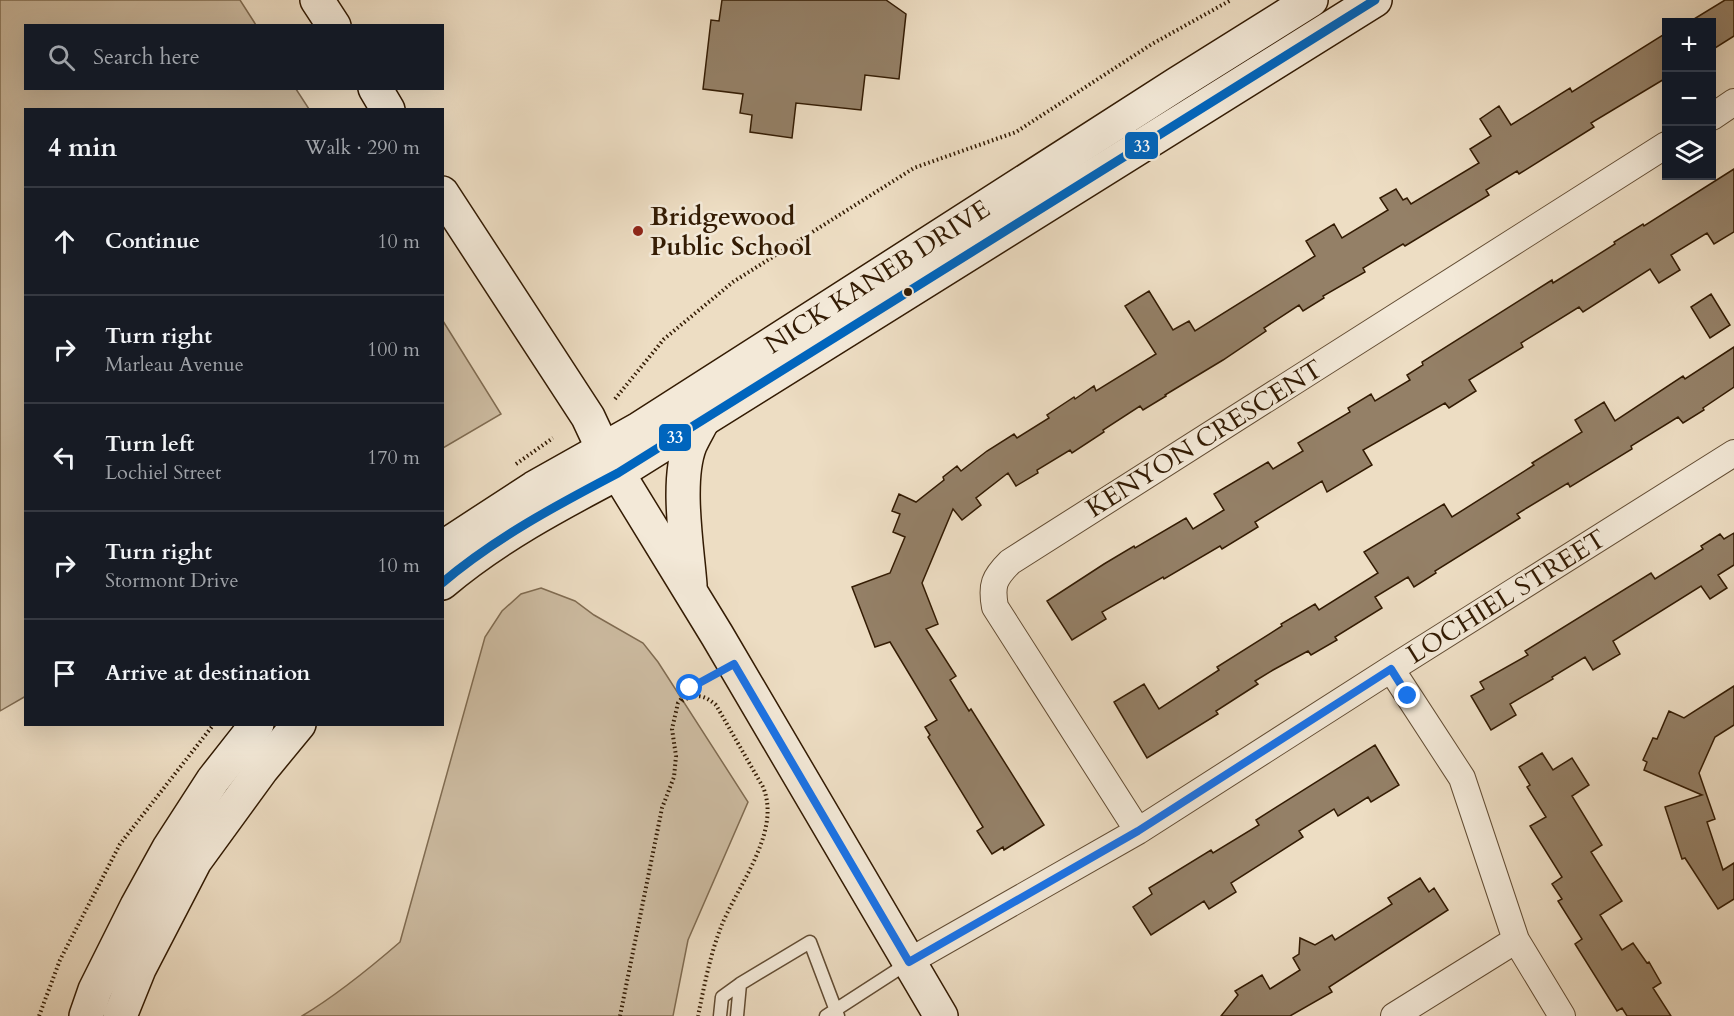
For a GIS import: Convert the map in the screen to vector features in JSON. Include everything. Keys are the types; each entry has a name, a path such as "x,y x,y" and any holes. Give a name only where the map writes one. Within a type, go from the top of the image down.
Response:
{"street":[{"path":"317,0 333,24"},
{"name":"NICK KANEB DRIVE","path":"444,581 461,567 540,515 610,461 649,423 1311,0"},
{"name":"NICK KANEB DRIVE","path":"444,547 534,488 610,461 703,420 1375,0"},
{"path":"376,90 387,108"},
{"path":"1716,114 1734,102"},
{"name":"KENYON CRESCENT","path":"1138,831 994,607 992,591 997,574 1010,562 1662,148"},
{"path":"444,196 588,417 610,461 734,664 941,1016"},
{"path":"690,591 684,511 684,467 690,445 703,420"},
{"name":"LOCHIEL STREET","path":"909,962 1138,831 1734,453"},
{"path":"1391,669 1462,778 1516,940 1562,1016"},
{"path":"86,1016 95,990 137,906 170,848 213,780 255,726"},
{"path":"120,1016 139,969 195,861 262,769 297,726"},
{"path":"1394,1016 1516,940"}],"lane":[{"path":"720,1016 722,997 810,942 833,1014 909,962"},
{"path":"737,1016 741,984"}],"path":[{"path":"615,399 664,339 734,282 914,168 1016,132 1152,44 1231,0"},
{"path":"620,1016 662,808 674,777 676,756 672,729 678,703 690,688 734,664"},
{"path":"678,703 696,695 705,696 716,705 763,787 768,806 768,819 761,844 721,927 703,991 699,1016"},
{"path":"39,1016 60,960 120,844 212,726"}],"shaded area":[{"path":"0,0 240,0 255,24 24,24 24,90 297,90 308,108 24,108 24,697 0,711"},
{"path":"444,323 501,414 444,447"},
{"path":"541,588 575,601 594,615 643,643 658,662 748,802 688,940 673,1016 302,1016 353,981 400,942 485,637 502,611 521,594"}],"building":[{"path":"722,0 886,0 906,14 899,79 865,75 861,110 796,103 792,138 750,132 752,115 740,113 743,94 703,89 711,20 719,21"},
{"path":"1725,0 1734,0 1734,36 1716,47 1716,18 1696,18"},
{"path":"1662,36 1662,80 1591,123 1594,127 1519,174 1517,171 1486,190 1489,195 1405,246 1403,244 1363,268 1365,272 1323,296 1324,298 1303,311 1299,305 1264,328 1266,331 1223,360 1143,410 1140,406 1072,453 1070,450 1016,486 1008,473 976,498 981,505 962,520 953,509 922,583 938,624 926,629 956,676 950,680 969,711 971,709 1044,825 1004,850 1003,847 992,854 977,831 983,827 928,737 930,735 925,727 937,720 890,642 875,647 852,587 890,573 905,537 893,532 900,514 892,511 899,494 916,502 944,480 943,477 957,466 961,471 1014,434 1017,438 1049,418 1047,415 1074,397 1075,399 1094,386 1096,391 1156,354 1125,306 1149,291 1173,330 1189,321 1195,331 1315,256 1306,241 1334,224 1342,238 1388,210 1380,198 1396,189 1403,200 1407,198 1411,204 1479,163 1470,149 1491,136 1480,119 1499,106 1511,125 1570,88 1572,92"},
{"path":"1734,169 1734,232 1714,244 1707,233 1671,255 1680,270 1659,283 1650,269 1583,312 1579,307 1521,343 1523,347 1469,380 1476,391 1449,408 1445,403 1363,450 1372,465 1327,492 1322,481 1255,522 1258,527 1222,549 1220,546 1102,612 1106,619 1072,640 1047,601 1134,546 1135,548 1186,518 1193,529 1224,510 1214,494 1268,462 1273,469 1303,451 1298,443 1350,412 1348,408 1371,394 1375,401 1410,380 1407,375 1423,365 1422,362"},
{"path":"1711,294 1730,325 1710,338 1691,307"},
{"path":"1734,347 1734,387 1703,408 1704,410 1683,423 1678,417 1631,446 1632,449 1570,487 1568,483 1517,514 1520,518 1435,571 1436,573 1414,587 1408,577 1375,597 1382,608 1335,637 1337,640 1311,655 1308,651 1255,681 1258,684 1216,711 1218,714 1147,758 1114,702 1144,684 1159,709 1219,670 1217,667 1282,626 1281,624 1315,604 1319,610 1378,573 1364,552 1444,504 1452,517 1582,432 1575,420 1604,402 1615,421 1683,376 1685,379"},
{"path":"1734,533 1734,565 1718,575 1727,588 1710,599 1701,586 1613,641 1620,654 1593,670 1585,657 1510,704 1516,715 1491,730 1471,696 1484,689 1480,682 1528,655 1525,651 1651,573 1655,579 1703,549 1701,546 1720,534 1724,539"},
{"path":"1734,686 1734,725 1715,737 1699,773 1715,819 1707,822 1723,870 1734,863 1734,899 1718,909 1685,858 1682,859 1665,807 1702,795 1644,770 1647,762 1643,760 1653,738 1657,739 1669,711 1684,718"},
{"path":"1375,745 1399,785 1371,802 1368,797 1338,816 1334,809 1299,831 1303,837 1231,883 1236,892 1209,909 1204,901 1151,935 1133,907 1152,894 1149,888 1211,850 1213,853 1259,825 1256,820"},
{"path":"1542,753 1553,770 1572,758 1589,785 1572,796 1602,845 1591,852 1622,901 1600,915 1622,950 1633,943 1647,963 1649,962 1661,983 1653,988 1671,1016 1627,1016 1622,1008 1617,1011 1575,944 1582,939 1558,901 1562,899 1552,884 1562,877 1530,826 1546,817 1527,787 1530,785 1519,767"},
{"path":"1420,878 1429,892 1434,888 1448,910 1329,987 1332,992 1290,1016 1221,1016 1238,995 1235,991 1262,975 1270,989 1300,970 1293,958 1299,954 1300,938 1315,945 1332,935 1335,940 1392,904 1388,898"}],"transit line":[{"name":"33","path":"444,581 505,537 549,510 618,473 1375,0"}],"place":[{"name":"Bridgewood Public School","path":"638,231"}],"route":[{"path":"690,688 734,664 909,962 1138,831 1391,669 1408,696"}]}
